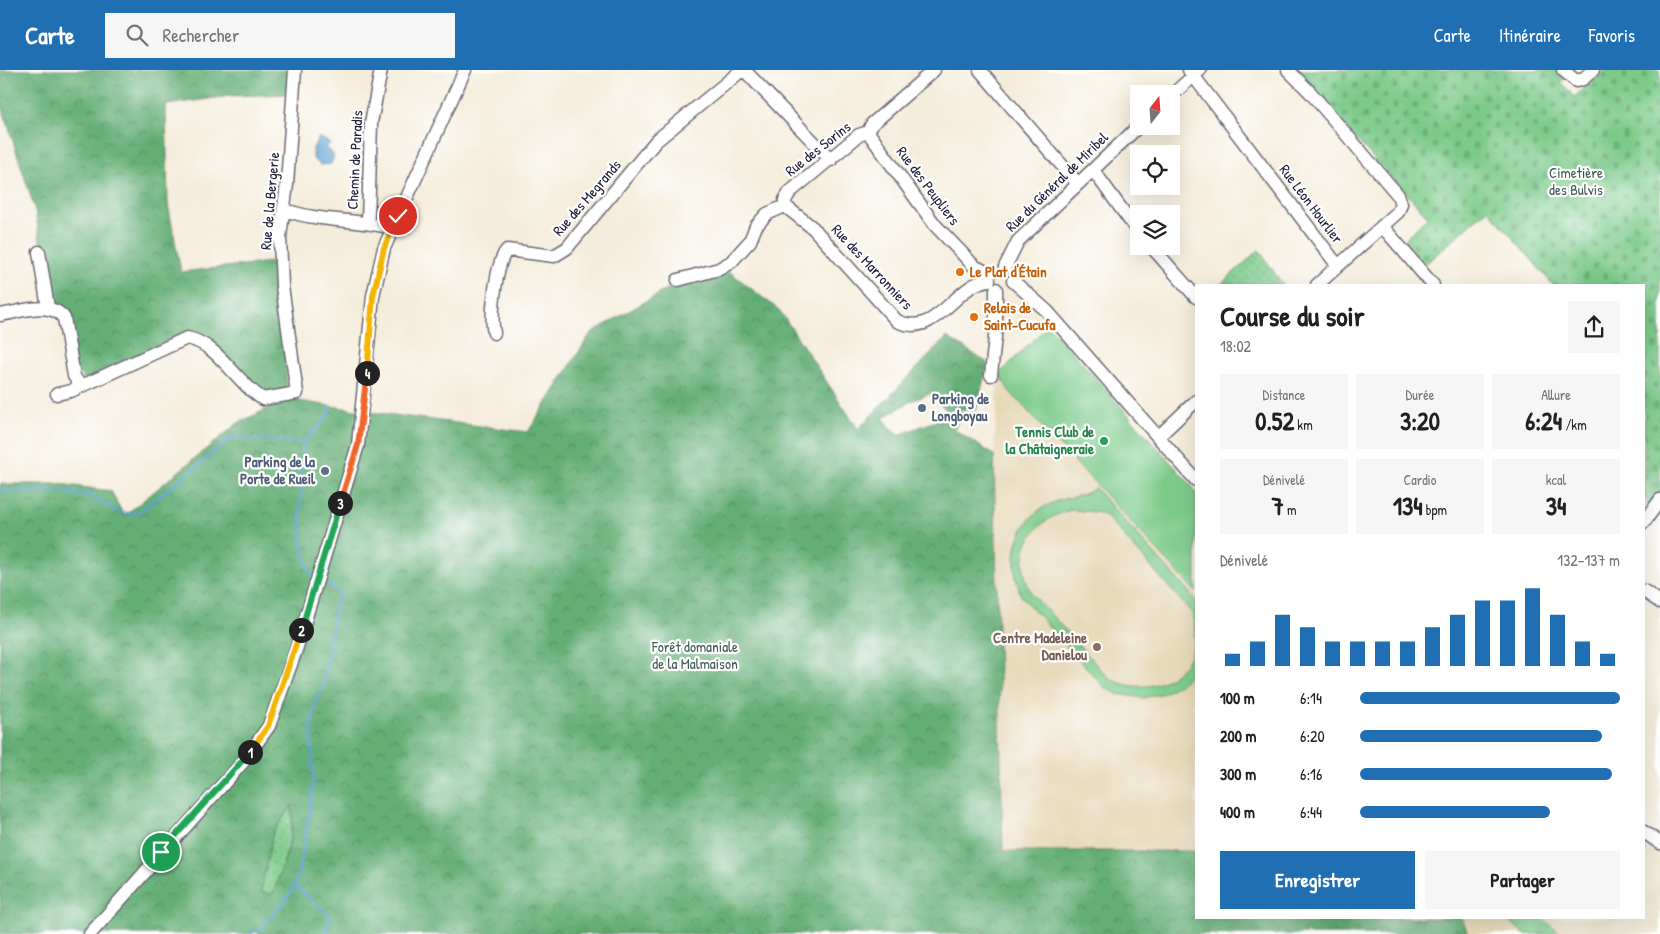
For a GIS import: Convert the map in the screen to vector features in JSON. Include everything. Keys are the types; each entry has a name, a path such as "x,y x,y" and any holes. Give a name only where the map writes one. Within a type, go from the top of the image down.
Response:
{"street":[{"name":"Rue de la Bergerie","path":"80,386 187,338 195,339 208,347 263,399 297,393 282,286 280,237 285,210 295,70"},
{"name":"Chemin de Paradis","path":"368,222 371,123 382,70"},
{"path":"90,934 243,762 268,726 296,650 305,615 358,445 368,364 373,296 384,248 465,70"},
{"path":"743,70 831,160"},
{"name":"Rue des Megrands","path":"494,333 491,322 502,255 507,250 554,256 566,248 656,141 743,70"},
{"name":"Rue des Sorins","path":"678,280 719,269 731,262 750,241 756,226 767,214 785,206 784,200 790,192 859,135 868,132 872,124 934,70"},
{"path":"980,70 1078,184"},
{"name":"Rue Léon Hourlier","path":"1194,72 1338,266 1398,212 1401,204 1398,195 1288,70"},
{"path":"1562,70 1576,81 1593,70"},
{"path":"1180,87 1194,72"},
{"name":"Rue des Peupliers","path":"868,132 935,225 974,266 1047,311 1195,479"},
{"name":"Rue du Général de Miribel","path":"1005,267 1018,241 1130,135"},
{"path":"1093,170 1130,221"},
{"name":"Rue des Marronniers","path":"785,206 813,228 897,321 904,325 920,326 934,318 978,281 999,282 993,269 1005,267"},
{"path":"285,210 304,215 368,222 393,228"},
{"path":"1382,226 1432,284"},
{"path":"39,252 48,308"},
{"path":"1159,255 1195,296"},
{"path":"1318,284 1338,266"},
{"path":"991,375 999,282"},
{"path":"0,315 48,308 59,312 64,318 74,376 80,386 71,391 57,394"},
{"path":"1158,437 1195,401"},
{"path":"1645,518 1660,500"},
{"path":"1645,593 1660,602"},
{"path":"1645,833 1660,843"}],"shaded area":[{"name":"Centre Madeleine Danielou","path":"999,374 1010,392 1195,591 1195,702 1192,705 1195,707 1195,851 1003,851 994,455"},
{"path":"1645,843 1660,853 1660,934 1468,934 1462,919 1645,919"}],"green space":[{"path":"0,70 290,70 289,94 230,96 166,105 168,204 181,272 278,261 287,388 276,396 264,399 199,335 190,332 85,380 75,370 65,310 50,299 35,210 0,100"},
{"name":"Cimetière des Bulvis","path":"1292,70 1556,70 1564,79 1561,82 1574,97 1606,70 1660,70 1660,491 1649,506 1645,505 1645,284 1552,284 1488,209 1423,266 1402,242 1428,217"},
{"path":"1259,250 1282,284 1221,284"},
{"name":"Forêt domaniale de la Malmaison","path":"730,272 780,311 858,429 947,337 988,363 976,410 961,410 955,430 994,455 1003,851 1195,851 1195,919 1462,919 1468,934 260,934 255,932 253,934 0,934 0,484 60,484 111,491 124,516 238,423 287,399 362,411 528,432 591,333 674,285","holes":["929,394 952,415 898,435 883,418 911,401","292,806 291,837 275,888 272,894 261,892 273,832"]},
{"name":"Tennis Club de la Châtaigneraie","path":"1048,325 1195,490 1195,591 1010,392 999,374"},
{"path":"1095,488 1195,599 1195,635 1195,668 1182,683 1164,693 1143,698 1118,694 1105,688 1021,596 1017,583 1015,556 1022,530 1039,510 1052,503 1080,495","holes":["1072,510 1096,512 1106,516 1191,612 1195,635 1190,656 1181,669 1157,684 1147,686 1128,685 1107,676 1032,594 1026,580 1024,566 1025,553 1029,541 1036,530 1046,521"]},
{"path":"292,806 290,837 275,888 272,894 260,892 273,832"},
{"path":"1508,919 1544,919 1560,934 1524,934"}],"water":[{"path":"319,137 330,143 325,145 334,156 331,164 321,165 313,159 313,148"}],"waterway":[{"path":"313,576 307,565 301,532 303,443 328,416 330,407"},
{"path":"0,491 58,491 92,496 118,512 137,514 233,437 303,443"},
{"path":"249,934 263,928 264,921 286,899 295,884 301,862 309,819 313,782 312,720 318,697 324,686 336,601 341,596 331,586 322,581"},
{"path":"295,886 331,916 325,934"}],"place":[{"name":"Le Plat d'Étain","path":"960,272"},
{"name":"Relais de Saint-Cucufa","path":"974,317"},
{"name":"Parking de Longboyau","path":"922,408"},
{"name":"Tennis Club de la Châtaigneraie","path":"1104,441"},
{"name":"Parking de la Porte de Rueil","path":"325,471"},
{"name":"Centre Madeleine Danielou","path":"1097,647"}],"route":[{"path":"161,852 243,762 268,726 284,687 358,445 373,296 384,248 398,216"}]}
